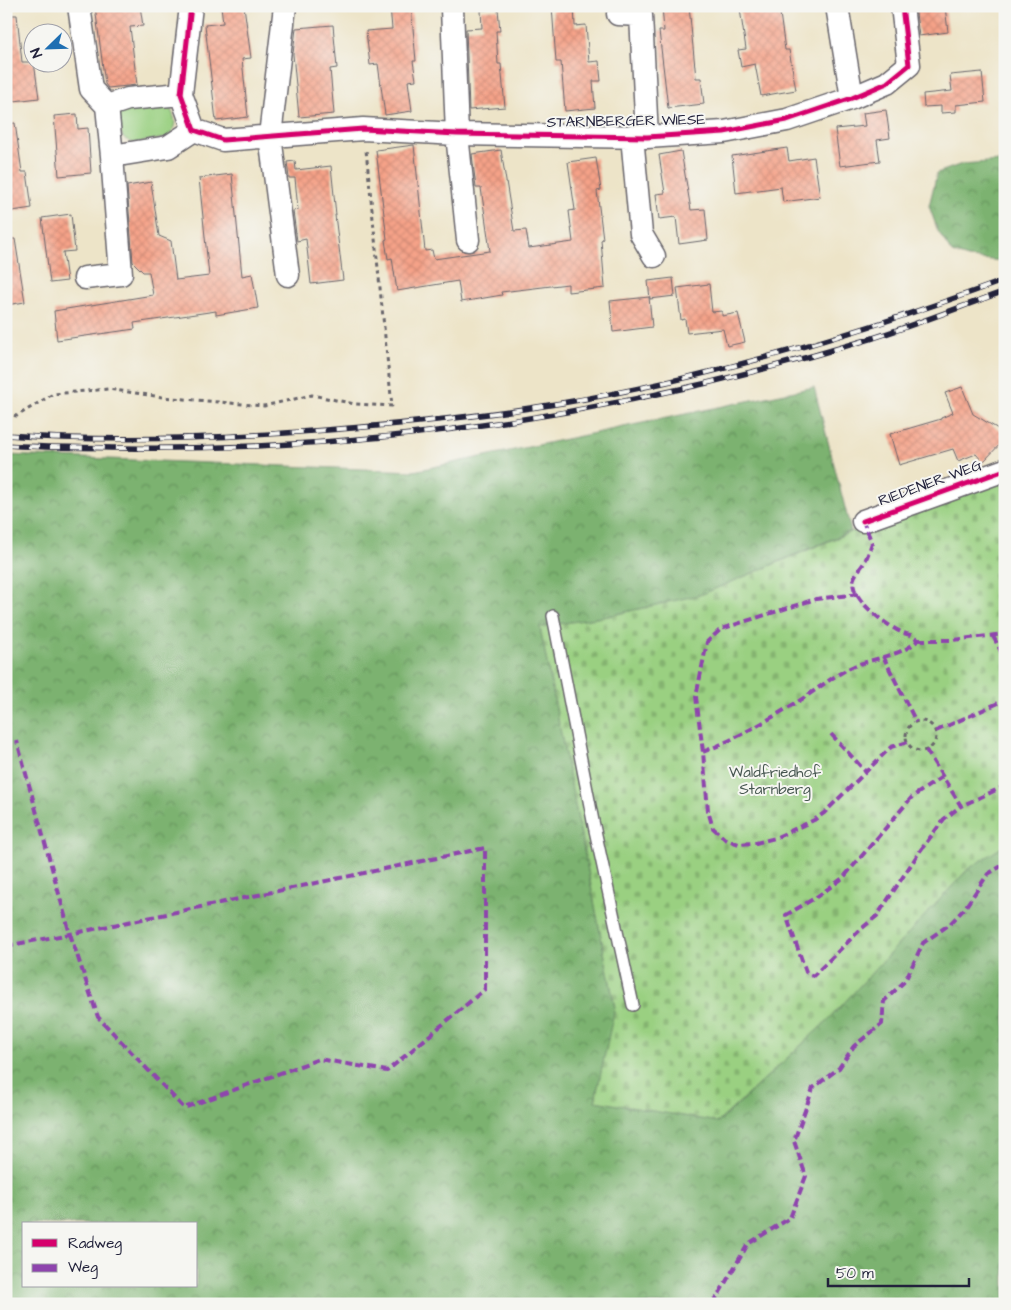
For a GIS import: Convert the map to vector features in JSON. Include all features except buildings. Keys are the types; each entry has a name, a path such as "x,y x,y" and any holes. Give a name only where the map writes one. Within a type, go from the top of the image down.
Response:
{"street":[{"path":"79,6 91,89 107,106 121,274 85,278"},
{"path":"112,156 168,147 194,130 181,94 191,6"},
{"path":"285,6 270,136 288,276"},
{"path":"836,6 852,98"},
{"name":"STARNBERGER WIESE","path":"194,130 223,140 363,129 457,134 640,137 724,132 787,120 852,98 887,83 909,65 902,6"},
{"path":"452,8 457,134 468,240"},
{"name":"STARNBERGER WIESE","path":"618,14 641,15 641,234 654,256"},
{"path":"107,106 128,99 181,94"},
{"name":"RIEDENER WEG","path":"863,521 1005,470"}],"lane":[{"path":"553,616 592,821 633,1005"}],"path":[{"path":"6,414 17,416 53,394 108,389 162,397 264,406 312,395 355,404 392,406 363,129"},
{"path":"925,721 933,726 936,731 935,741 929,749 914,749 908,742 907,732 916,722 925,721"}],"green space":[{"path":"169,106 175,122 173,130 167,138 133,143 123,138 118,124 119,115 127,109"},
{"path":"1005,157 1005,261 968,258 952,253 938,231 929,206 937,173 962,164 1001,161"},
{"path":"814,387 851,531 703,594 609,616 540,627 615,1008 595,1101 719,1122 829,1019 968,869 1005,845 1005,1304 6,1304 6,455 414,471"},
{"name":"Waldfriedhof Starnberg","path":"1005,478 1005,845 968,869 829,1019 718,1122 595,1101 615,1007 540,627 609,616 703,594 865,526"}],"railway":[{"path":"6,435 121,439 236,436 406,423 531,408 618,392 731,367 896,318 1005,280"},
{"path":"6,445 214,448 404,435 499,423 593,407 686,388 778,365 887,334 1005,291"}],"marked path":[{"path":"703,752 729,741 766,721 847,669 897,653 918,640 894,628 878,617 869,610 856,593 853,585 854,578 865,561 872,543 863,521"},
{"path":"858,594 816,599 721,629 707,642 696,697 708,811 713,828 725,839 739,844 756,843 775,838 814,820 824,813 891,747 908,742"},
{"path":"918,640 953,640 1005,634"},
{"path":"993,636 1005,659"},
{"path":"883,656 916,722"},
{"path":"936,731 1005,700"},
{"path":"831,734 866,772"},
{"path":"6,946 70,934 485,848 485,989 387,1071 319,1059 184,1108 98,1017 70,934 17,741"},
{"path":"926,750 961,806 1005,786"},
{"path":"942,777 912,797 843,878 815,898 786,915 806,972 813,976 877,916 920,851 944,819 961,806"},
{"path":"713,1304 748,1244 790,1218 806,1176 794,1141 813,1088 839,1068 854,1046 882,1024 884,1001 905,981 923,943 950,924 964,909 988,874 1005,864"}],"cycle path":[{"path":"191,6 181,94 194,130 223,140 363,129 457,134 647,137 724,132 787,120 852,98 887,83 909,65 902,6"},
{"path":"863,521 1005,470"}]}
